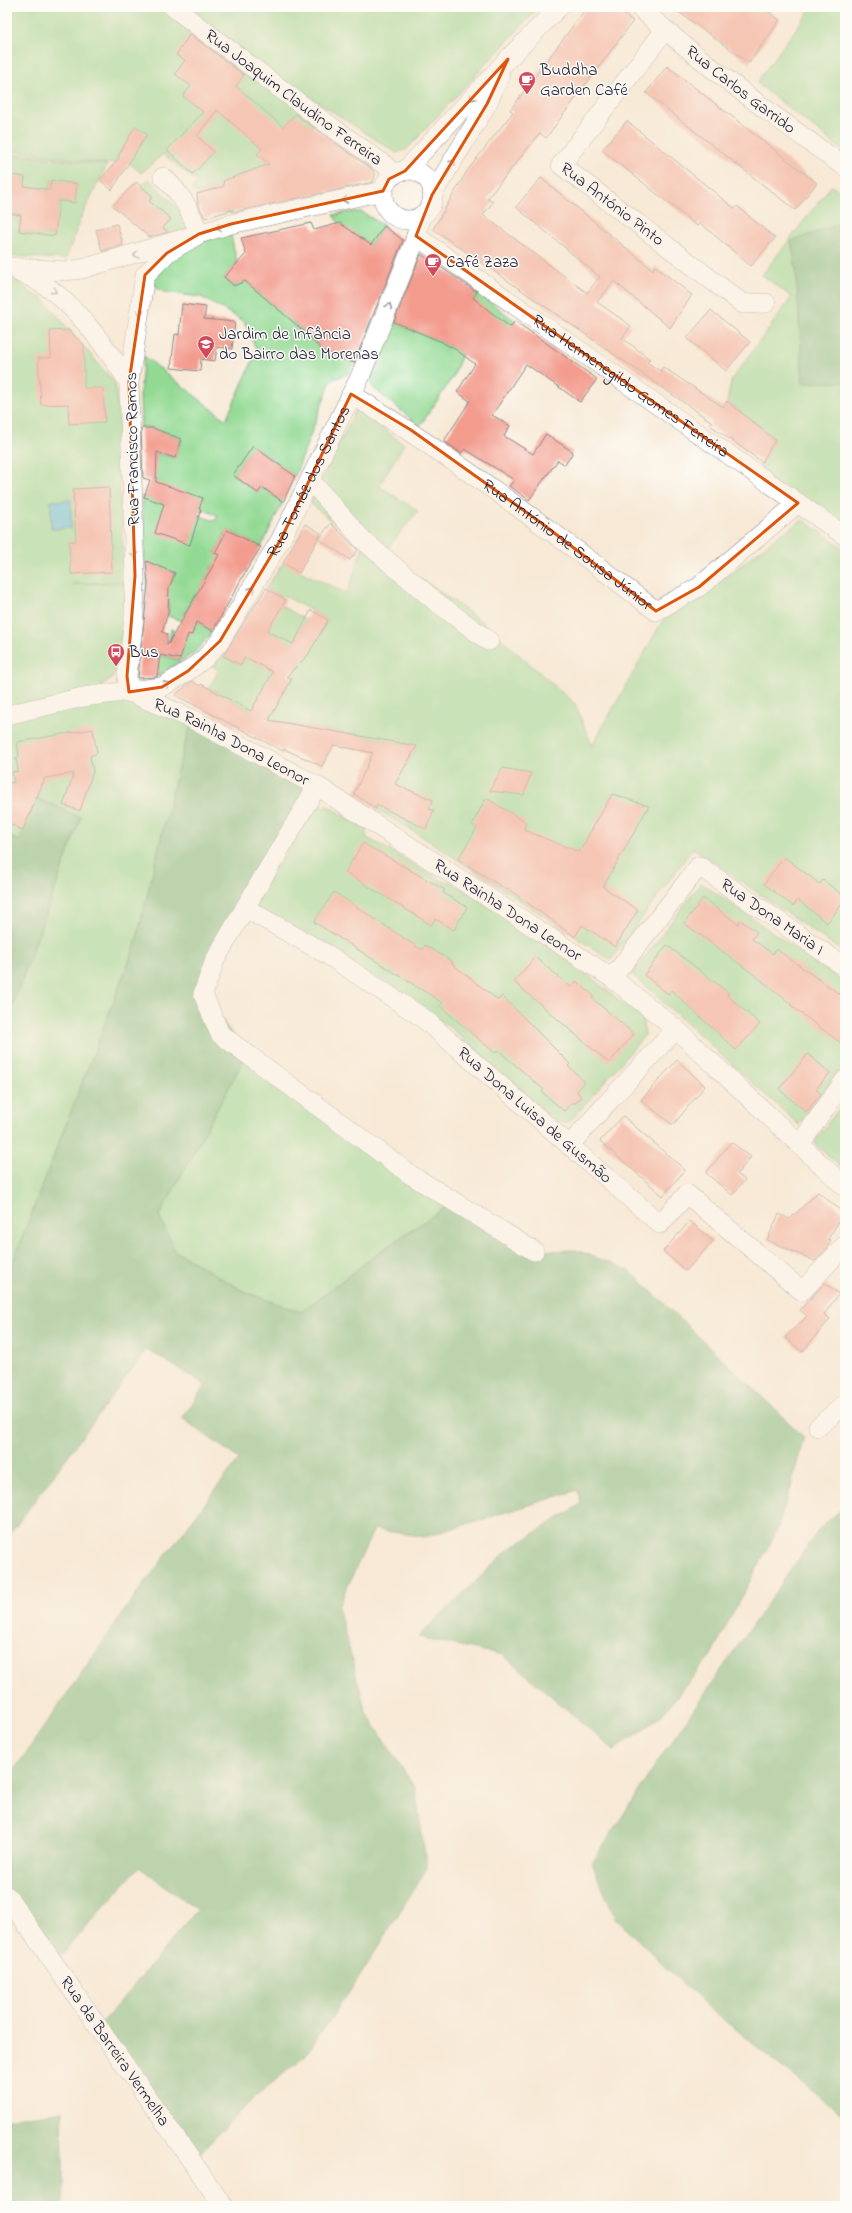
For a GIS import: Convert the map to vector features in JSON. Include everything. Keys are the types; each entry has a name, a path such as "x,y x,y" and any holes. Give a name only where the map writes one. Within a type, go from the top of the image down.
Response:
{"street":[{"name":"Rua Joaquim Claudino Ferreira","path":"173,7 315,115 385,165 399,173"},
{"path":"508,59 487,104 432,195 430,206 422,215 406,220 394,216 384,202 383,191 389,179 399,173 508,59 545,16 559,7"},
{"name":"Rua Carlos Garrido","path":"640,7 665,30 845,167"},
{"name":"Rua António Pinto","path":"665,30 561,165 743,304 766,303"},
{"path":"399,173 415,172 424,177 430,185 432,195"},
{"path":"163,177 174,186 186,204 199,234"},
{"name":"Rua Francisco Ramos","path":"7,268 65,271 82,269 138,254 231,224 383,191"},
{"name":"Rua Tomáz dos Santos","path":"7,715 83,697 162,687 188,671 205,658 220,641 281,539 364,368 416,236 422,215"},
{"name":"Rua Francisco Ramos","path":"129,692 127,676 134,618 135,576 129,382 145,275 167,253 199,234"},
{"name":"Rua Hermenegildo Gomes Ferreira","path":"416,236 845,536"},
{"path":"7,268 31,276 61,296 113,357 129,382"},
{"name":"Rua António de Sousa Júnior","path":"351,394 411,430 540,522 656,611 699,587 798,503"},
{"path":"310,480 362,539 436,602 489,641"},
{"name":"Rua Rainha Dona Leonor","path":"129,692 190,718 317,786 612,978 676,1029 845,1187"},
{"path":"317,786 215,960 203,994 220,1034 411,1175 534,1251"},
{"name":"Rua Dona Maria I","path":"612,978 699,866 845,967"},
{"name":"Rua Dona Luisa de Gusmão","path":"245,908 328,955 423,1018 660,1224 687,1194 802,1291 845,1245"},
{"path":"569,1146 676,1029"},
{"path":"800,1144 845,1080"},
{"path":"818,1427 845,1404"},
{"name":"Rua da Barreira Vermelha","path":"7,1896 223,2206"}],"highlighted area":[{"path":"508,59 487,104 432,195 416,236 798,503 699,587 656,611 540,522 411,430 351,394 281,539 220,641 188,671 162,687 129,692 127,676 135,576 129,382 145,275 167,253 199,234 231,224 383,191 389,179 405,171"}],"green space":[{"path":"7,7 539,7 407,149 397,153 199,26 320,118 303,137 321,166 247,172 223,181 233,212 223,213 216,188 195,194 193,188 197,182 163,154 141,173 128,162 147,135 135,128 115,162 108,164 7,150"},
{"path":"812,7 845,7 845,152 758,84 760,78"},
{"path":"7,153 107,165 81,217 66,259 7,256 7,213 21,215 19,231 54,236 59,201 74,204 77,184 51,180 50,190 24,186 25,177 7,174"},
{"path":"148,179 196,225 172,235 163,228 171,219 157,207 140,211 153,196 142,186"},
{"path":"831,186 845,194 845,222 791,242 796,268 803,383 845,382 845,536 757,474 775,440 727,401 732,379 792,297 762,275"},
{"path":"350,212 362,212 384,226 371,245 339,223 333,215"},
{"path":"845,222 845,382 803,383 796,268 791,241"},
{"path":"230,231 237,263 224,278 234,286 245,281 306,333 322,350 354,363 349,373 331,380 295,476 253,446 233,475 258,493 262,487 283,502 261,547 227,530 215,553 247,569 240,580 213,565 200,589 224,610 195,595 184,615 213,631 195,652 157,677 160,655 179,660 184,645 169,642 171,629 191,635 195,626 168,616 169,600 147,596 147,575 171,583 175,573 145,561 142,496 215,521 218,515 199,509 156,482 155,453 175,458 181,439 153,428 141,428 140,392 144,356 226,420 257,351 244,321 201,297 164,292 157,288 153,282 154,273 168,255"},
{"path":"7,274 32,294 42,298 115,383 120,432 119,479 125,581 72,584 128,583 121,658 111,680 101,685 118,696 191,724 177,772 135,946 7,1277 7,1021 81,817 19,841 7,835"},
{"path":"477,292 515,321 502,338 472,299"},
{"path":"390,320 442,342 450,347 451,346 462,354 453,377 420,426 372,387 370,372"},
{"path":"356,409 404,444 379,486 418,511 381,556 435,588 482,622 575,704 592,746 663,620 702,595 781,534 803,520 845,549 845,953 693,848 611,960 420,835 376,809 401,763 406,765 416,749 411,745 269,720 209,688 219,670 212,666 223,656 241,665 245,657 291,681 292,679 290,678 328,620 283,595 281,597 266,588 283,563 346,593 349,588 363,546 310,503"},
{"path":"282,606 306,620 287,654 273,647 278,636 247,620"},
{"path":"191,724 312,786 203,994 247,1054 159,1216 175,1251 245,1292 301,1312 381,1251 453,1202 534,1251 576,1250 629,1270 804,1437 789,1494 775,1534 711,1655 660,1717 614,1750 503,1655 418,1637 508,1550 581,1504 578,1490 425,1537 374,1529 338,1607 366,1712 415,1788 427,1868 357,1981 305,2056 255,2097 192,2161 98,2028 197,1910 139,1867 54,1963 7,1896 7,1780 137,1593 239,1459 182,1418 205,1385 147,1349 7,1538 7,1277 135,946 177,772"},
{"path":"36,798 81,817 7,1021 7,835 19,841"},
{"path":"317,806 328,806 366,829 366,837 444,882 450,881 565,957 643,1019 645,1035 573,1118 566,1123 556,1121 451,1028 399,992 250,907"},
{"path":"701,883 845,983 845,1062 799,1125 632,974"},
{"path":"247,1054 453,1202 381,1251 301,1313 245,1292 175,1251 159,1216"},
{"path":"845,1100 845,1171 814,1143"},
{"path":"845,1506 845,2117 711,2010 615,1918 592,1863 660,1758 820,1528"},
{"path":"62,2111 64,2206 7,2206 7,2119"}],"water":[{"path":"71,500 71,528 51,529 51,501"}],"building":[{"path":"587,7 614,7 633,21 546,138 540,133 487,199 493,202 483,215 587,293 600,277 516,207 541,178 653,270 655,266 692,295 670,328 614,281 597,302 631,326 622,338 650,359 647,362 660,371 663,367 723,407 727,401 775,440 762,462 710,425 712,422 433,229 467,171 513,112 510,110"},
{"path":"672,7 762,7 780,20 749,63"},
{"path":"190,34 244,75 236,86 283,127 295,114 373,170 375,175 373,182 233,212 232,210 205,218 198,204 197,194 224,186 223,181 269,164 257,154 262,149 217,110 197,136 214,152 193,174 167,150 203,112 183,96 191,86 175,74 185,60 176,55"},
{"path":"667,66 817,183 795,210 646,93"},
{"path":"627,121 735,209 737,206 775,238 751,266 700,223 697,226 602,150"},
{"path":"135,127 147,134 112,190 100,180 120,157 118,156"},
{"path":"7,174 25,177 24,186 50,190 51,180 77,184 75,203 59,201 55,236 19,231 21,215 7,213"},
{"path":"136,182 153,196 149,201 171,219 163,228 168,232 149,237 113,206"},
{"path":"311,223 314,230 340,223 371,245 384,226 403,240 354,363 322,350 306,333 245,281 234,286 224,277 246,254 241,238"},
{"path":"117,224 123,245 102,251 96,230"},
{"path":"421,254 477,292 473,298 510,327 515,321 597,379 580,402 526,364 492,415 510,426 504,436 533,454 546,434 573,452 565,465 558,460 529,500 509,486 514,480 465,449 461,453 444,441 470,401 457,392 475,364 451,346 450,347 442,342 394,322"},
{"path":"182,304 206,307 204,319 235,322 232,349 217,347 215,361 201,359 200,371 171,368 175,334 179,335"},
{"path":"711,310 750,342 726,371 687,338"},
{"path":"68,330 84,345 84,388 103,388 105,422 69,424 68,404 41,405 38,358 51,358 50,331"},
{"path":"141,428 153,428 181,439 175,458 157,452 156,482 203,498 190,545 155,533 164,504 144,497 150,480 143,478"},
{"path":"253,446 295,476 283,502 262,487 258,493 233,475"},
{"path":"109,487 112,572 71,574 69,541 76,541 73,489"},
{"path":"331,523 358,550 350,560 319,539"},
{"path":"305,524 321,533 299,573 283,563"},
{"path":"227,530 261,547 247,569 213,631 196,622 192,635 188,634 180,659 160,655 157,677 138,678 148,584 146,561 175,573 169,588 168,613 162,632 167,634 167,646 219,555 215,553"},
{"path":"266,588 286,600 267,631 293,644 311,610 328,620 308,655 287,676 292,679 269,720 417,746 395,784 433,800 429,809 434,810 426,829 377,805 376,809 354,794 373,753 334,745 322,766 284,749 283,751 175,695 192,681 200,686 201,684 251,711 273,672 245,657 241,665 223,656"},
{"path":"93,729 97,753 90,756 93,771 80,811 63,805 74,773 45,778 23,830 7,823 7,782 14,783 12,772 18,771 16,758 19,757 17,742"},
{"path":"502,768 531,773 524,795 490,791"},
{"path":"612,794 649,806 603,887 638,910 615,947 582,925 575,937 508,889 507,890 458,859 477,828 472,825 486,798 526,822 524,830 579,852"},
{"path":"363,843 445,890 443,893 467,907 454,930 435,919 431,925 345,872"},
{"path":"784,857 820,884 823,880 845,897 845,900 827,923 798,900 793,906 764,884"},
{"path":"334,892 422,950 425,945 453,962 451,963 498,1000 502,996 570,1064 568,1066 585,1082 577,1091 581,1097 576,1103 571,1103 564,1111 542,1092 544,1090 498,1050 495,1053 440,1006 443,1003 314,922"},
{"path":"703,898 738,924 740,920 757,932 752,939 773,954 776,949 845,998 845,1046 790,1005 791,1004 756,976 684,923"},
{"path":"667,945 729,993 727,995 760,1024 736,1050 671,990 668,994 644,975"},
{"path":"535,957 571,987 576,981 594,996 592,998 634,1034 609,1063 514,982"},
{"path":"808,1054 830,1073 816,1089 821,1094 806,1112 779,1089"},
{"path":"677,1060 705,1086 673,1125 641,1100"},
{"path":"623,1116 685,1170 663,1196 600,1141"},
{"path":"731,1142 751,1157 737,1174 745,1180 732,1195 706,1173"},
{"path":"818,1192 844,1213 828,1239 831,1240 827,1248 815,1261 767,1240 779,1214 790,1219"},
{"path":"690,1221 713,1241 686,1271 663,1251"},
{"path":"825,1283 839,1294 824,1314 830,1319 802,1352 785,1337 807,1316 800,1310"}],"place":[{"name":"Buddha Garden Café","path":"527,95"},
{"name":"Café Zaza","path":"433,277"},
{"name":"Jardim de Infância do Bairro das Morenas","path":"206,359"},
{"name":"Bus","path":"116,667"}]}
